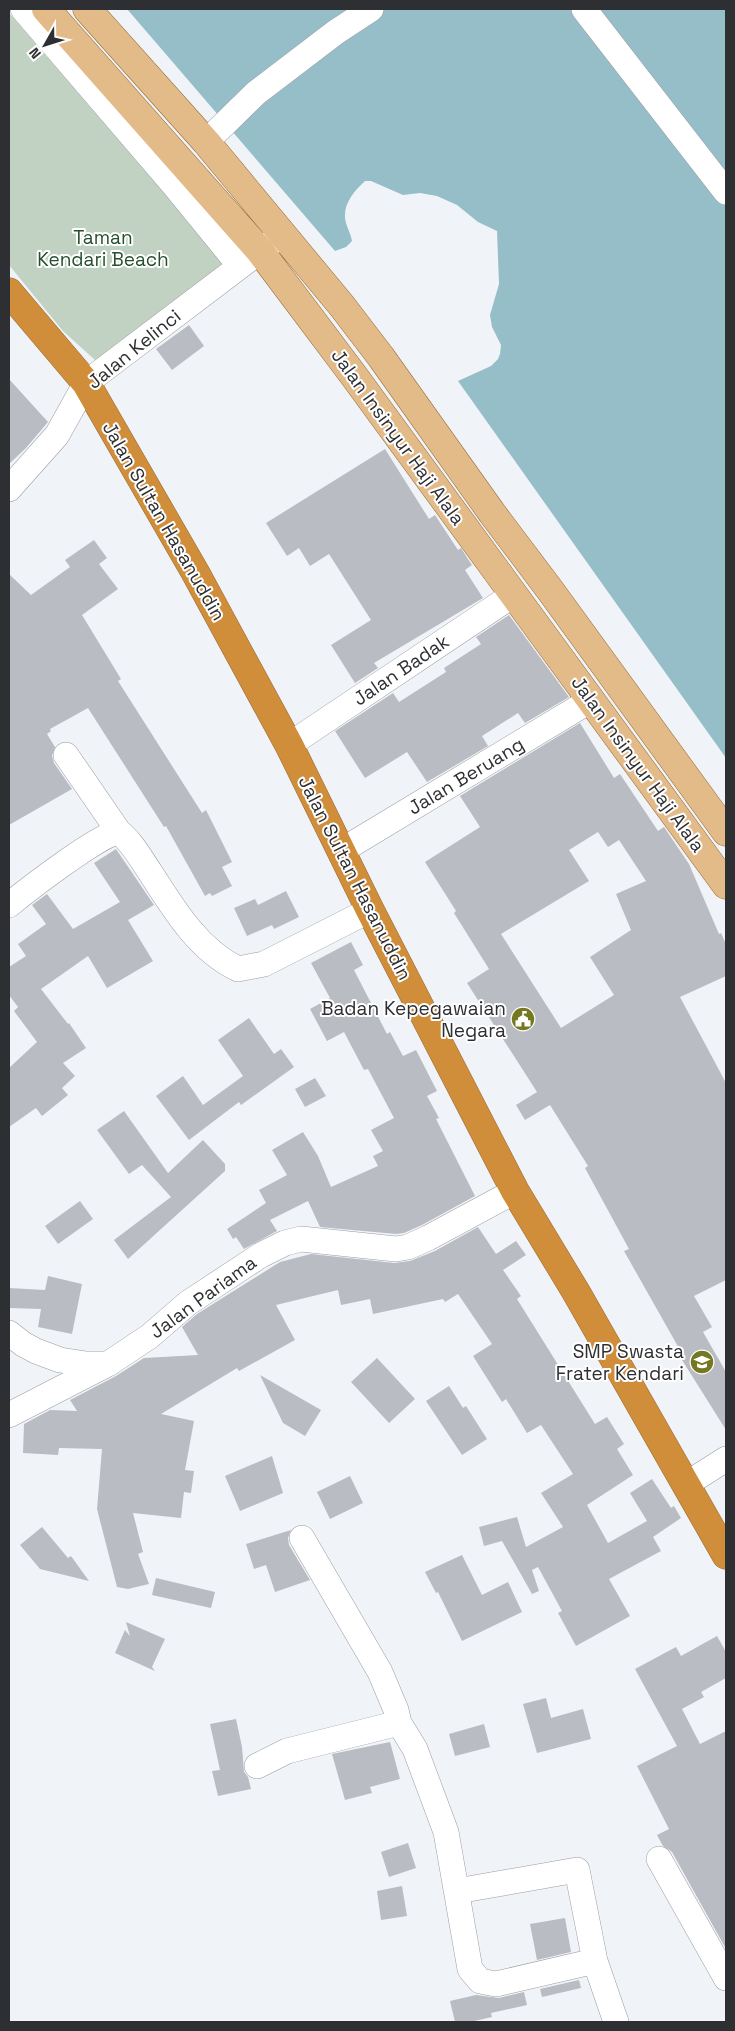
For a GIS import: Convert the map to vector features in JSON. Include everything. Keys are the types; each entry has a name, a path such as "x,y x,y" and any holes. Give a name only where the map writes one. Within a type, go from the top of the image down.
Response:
{"highway":[{"name":"Jalan Sultan Hasanuddin","path":"9,292 86,384 195,572 288,744 370,910 515,1191 576,1292 726,1555"}],"main road":[{"name":"Jalan Insinyur Haji Alala","path":"87,9 206,142 283,234 381,357 492,513 726,832"},
{"name":"Jalan Insinyur Haji Alala","path":"35,15 354,376 726,885"}],"street":[{"path":"206,142 256,93 336,32 371,9"},
{"path":"584,9 726,192"},
{"path":"9,16 35,15"},
{"name":"Jalan Kelinci","path":"9,489 57,435 86,384 283,234"},
{"name":"Jalan Badak","path":"288,744 513,596"},
{"name":"Jalan Beruang","path":"341,851 591,700"},
{"path":"66,755 119,832 129,842 164,895 198,939 219,958 238,969 264,964 370,910"},
{"path":"9,905 27,890 103,837 119,832"},
{"name":"Jalan Pariama","path":"9,1415 108,1364 150,1336 188,1303 261,1254 284,1243 301,1239 396,1249 408,1247 515,1191"},
{"path":"9,1333 36,1352 60,1360 86,1364 108,1364"},
{"path":"685,1485 726,1459"},
{"path":"302,1538 380,1672 399,1722 415,1749 446,1832 470,1969 480,1981 496,1984 596,1961"},
{"path":"257,1766 288,1751 399,1722"},
{"path":"659,1859 726,1978"},
{"path":"457,1891 577,1870 596,1961 616,2022"}],"green space":[{"name":"Taman Kendari Beach","path":"9,13 154,181 234,264 95,360 63,331 9,265"}],"water":[{"path":"127,9 726,9 726,758 458,381 491,366 500,354 501,345 492,327 490,315 499,284 497,231 478,222 457,205 437,196 420,193 403,195 371,181 365,181 348,201 346,207 345,219 352,241 346,247 335,251"}],"building":[{"path":"189,325 204,346 172,370 156,349"},
{"path":"9,379 48,422 26,448 9,464"},
{"path":"385,449 429,519 435,515 458,550 461,548 472,565 465,570 483,598 374,663 378,668 355,683 331,645 371,620 329,554 310,566 299,548 287,556 266,523"},
{"path":"94,540 107,558 99,564 118,589 82,615 121,679 118,681 202,813 206,810 232,862 222,867 232,886 212,896 210,893 205,896 166,826 164,827 88,708 50,729 51,731 47,734 55,747 52,756 54,763 72,789 9,825 9,574 31,595 70,567 65,560"},
{"path":"509,615 569,697 525,723 518,713 482,736 488,746 427,782 407,752 365,778 335,731 393,693 399,702 446,672 444,668 481,644 476,637"},
{"path":"580,723 614,778 620,774 658,831 664,827 689,864 719,934 721,933 726,944 726,976 680,997 726,1083 726,1280 694,1296 712,1327 703,1332 726,1372 726,1430 677,1352 680,1350 624,1251 629,1249 585,1168 588,1166 550,1105 525,1120 516,1105 537,1092 467,983 489,969 425,862 480,827 460,796","holes":["598,832 608,847 619,840 646,881 616,894 631,930 590,957 614,995 561,1028 501,934 589,881 569,850"]},
{"path":"116,849 154,905 128,920 153,961 107,988 88,956 41,989 69,1023 86,1048 63,1063 75,1076 62,1088 68,1095 42,1116 36,1108 9,1127 9,1068 37,1042 14,1011 18,1007 9,995 9,967 26,956 18,944 46,924 32,905 47,894 73,929 120,902 94,863"},
{"path":"286,891 299,917 274,929 272,925 247,936 234,908 255,899 258,905"},
{"path":"351,942 363,965 354,970 387,1034 390,1032 403,1056 416,1050 437,1091 427,1096 439,1118 436,1119 475,1196 422,1225 404,1233 396,1234 320,1227 308,1201 270,1220 277,1231 244,1249 236,1237 233,1239 227,1229 266,1203 259,1190 287,1175 272,1150 303,1132 318,1156 331,1187 378,1166 373,1156 383,1151 371,1130 394,1118 368,1069 364,1070 344,1032 327,1041 310,1009 330,998 311,963"},
{"path":"249,1018 274,1054 281,1049 294,1067 241,1105 239,1102 189,1140 156,1096 183,1076 203,1105 243,1076 218,1040"},
{"path":"315,1078 326,1096 305,1107 295,1089"},
{"path":"124,1111 168,1173 203,1140 225,1164 225,1171 128,1259 114,1240 171,1197 142,1165 129,1174 97,1130"},
{"path":"80,1201 93,1219 58,1244 45,1226"},
{"path":"478,1227 496,1254 516,1241 526,1255 503,1270 521,1296 517,1299 595,1424 607,1417 624,1444 617,1449 633,1475 587,1505 608,1543 647,1521 630,1493 652,1479 671,1508 674,1506 681,1518 653,1537 661,1551 609,1579 630,1616 576,1646 558,1613 562,1611 538,1567 532,1570 539,1591 532,1594 502,1541 484,1546 479,1527 517,1517 526,1547 563,1527 541,1493 573,1474 541,1425 527,1433 506,1399 502,1402 473,1356 492,1344 458,1294 445,1302 443,1299 373,1314 370,1299 341,1305 338,1290 276,1305 295,1340 239,1371 237,1368 161,1414 194,1421 185,1470 194,1471 191,1493 184,1492 181,1518 133,1513 143,1552 138,1554 149,1584 128,1589 117,1587 97,1509 102,1449 59,1448 58,1455 23,1453 24,1424 50,1410 77,1411 70,1400 116,1376 144,1358 198,1355 182,1327 197,1314 280,1262 311,1254 394,1263 410,1261 435,1251"},
{"path":"48,1276 82,1284 72,1334 38,1327 41,1309 9,1308 9,1288 45,1290"},
{"path":"377,1358 415,1399 389,1423 351,1382"},
{"path":"260,1375 321,1410 305,1436 283,1423"},
{"path":"449,1386 463,1408 466,1406 487,1439 462,1455 426,1401"},
{"path":"272,1456 283,1493 240,1511 225,1476"},
{"path":"350,1476 363,1503 330,1519 317,1492"},
{"path":"42,1527 68,1558 71,1556 89,1581 40,1569 20,1545"},
{"path":"291,1530 288,1538 289,1545 310,1580 275,1592 266,1565 254,1569 246,1544"},
{"path":"462,1555 482,1595 508,1582 522,1612 462,1641 438,1592 436,1593 425,1572"},
{"path":"156,1578 215,1592 211,1608 152,1595"},
{"path":"126,1622 165,1639 152,1667 155,1671 115,1653 125,1630 130,1636"},
{"path":"717,1636 726,1652 726,1678 701,1692 704,1697 682,1709 700,1744 726,1731 726,1949 672,1852 663,1846 657,1835 669,1829 637,1766 677,1746 635,1669 676,1647 681,1656"},
{"path":"546,1698 551,1718 583,1709 591,1739 537,1753 523,1704"},
{"path":"236,1719 242,1747 244,1772 248,1777 251,1789 218,1796 212,1771 220,1770 210,1724"},
{"path":"484,1724 490,1747 455,1756 449,1734"},
{"path":"390,1742 400,1779 370,1787 372,1793 345,1800 332,1754"},
{"path":"408,1843 416,1868 389,1877 381,1852"},
{"path":"402,1886 407,1916 381,1920 377,1891"},
{"path":"565,1918 571,1952 537,1960 530,1924"},
{"path":"579,1980 581,1988 542,1997 540,1989"},
{"path":"524,1992 527,2005 491,2013 492,2017 470,2022 455,2022 450,2001 476,1995 499,1998"}],"place":[{"name":"Badan Kepegawaian Negara","path":"523,1019"},
{"name":"SMP Swasta Frater Kendari","path":"702,1362"}]}
